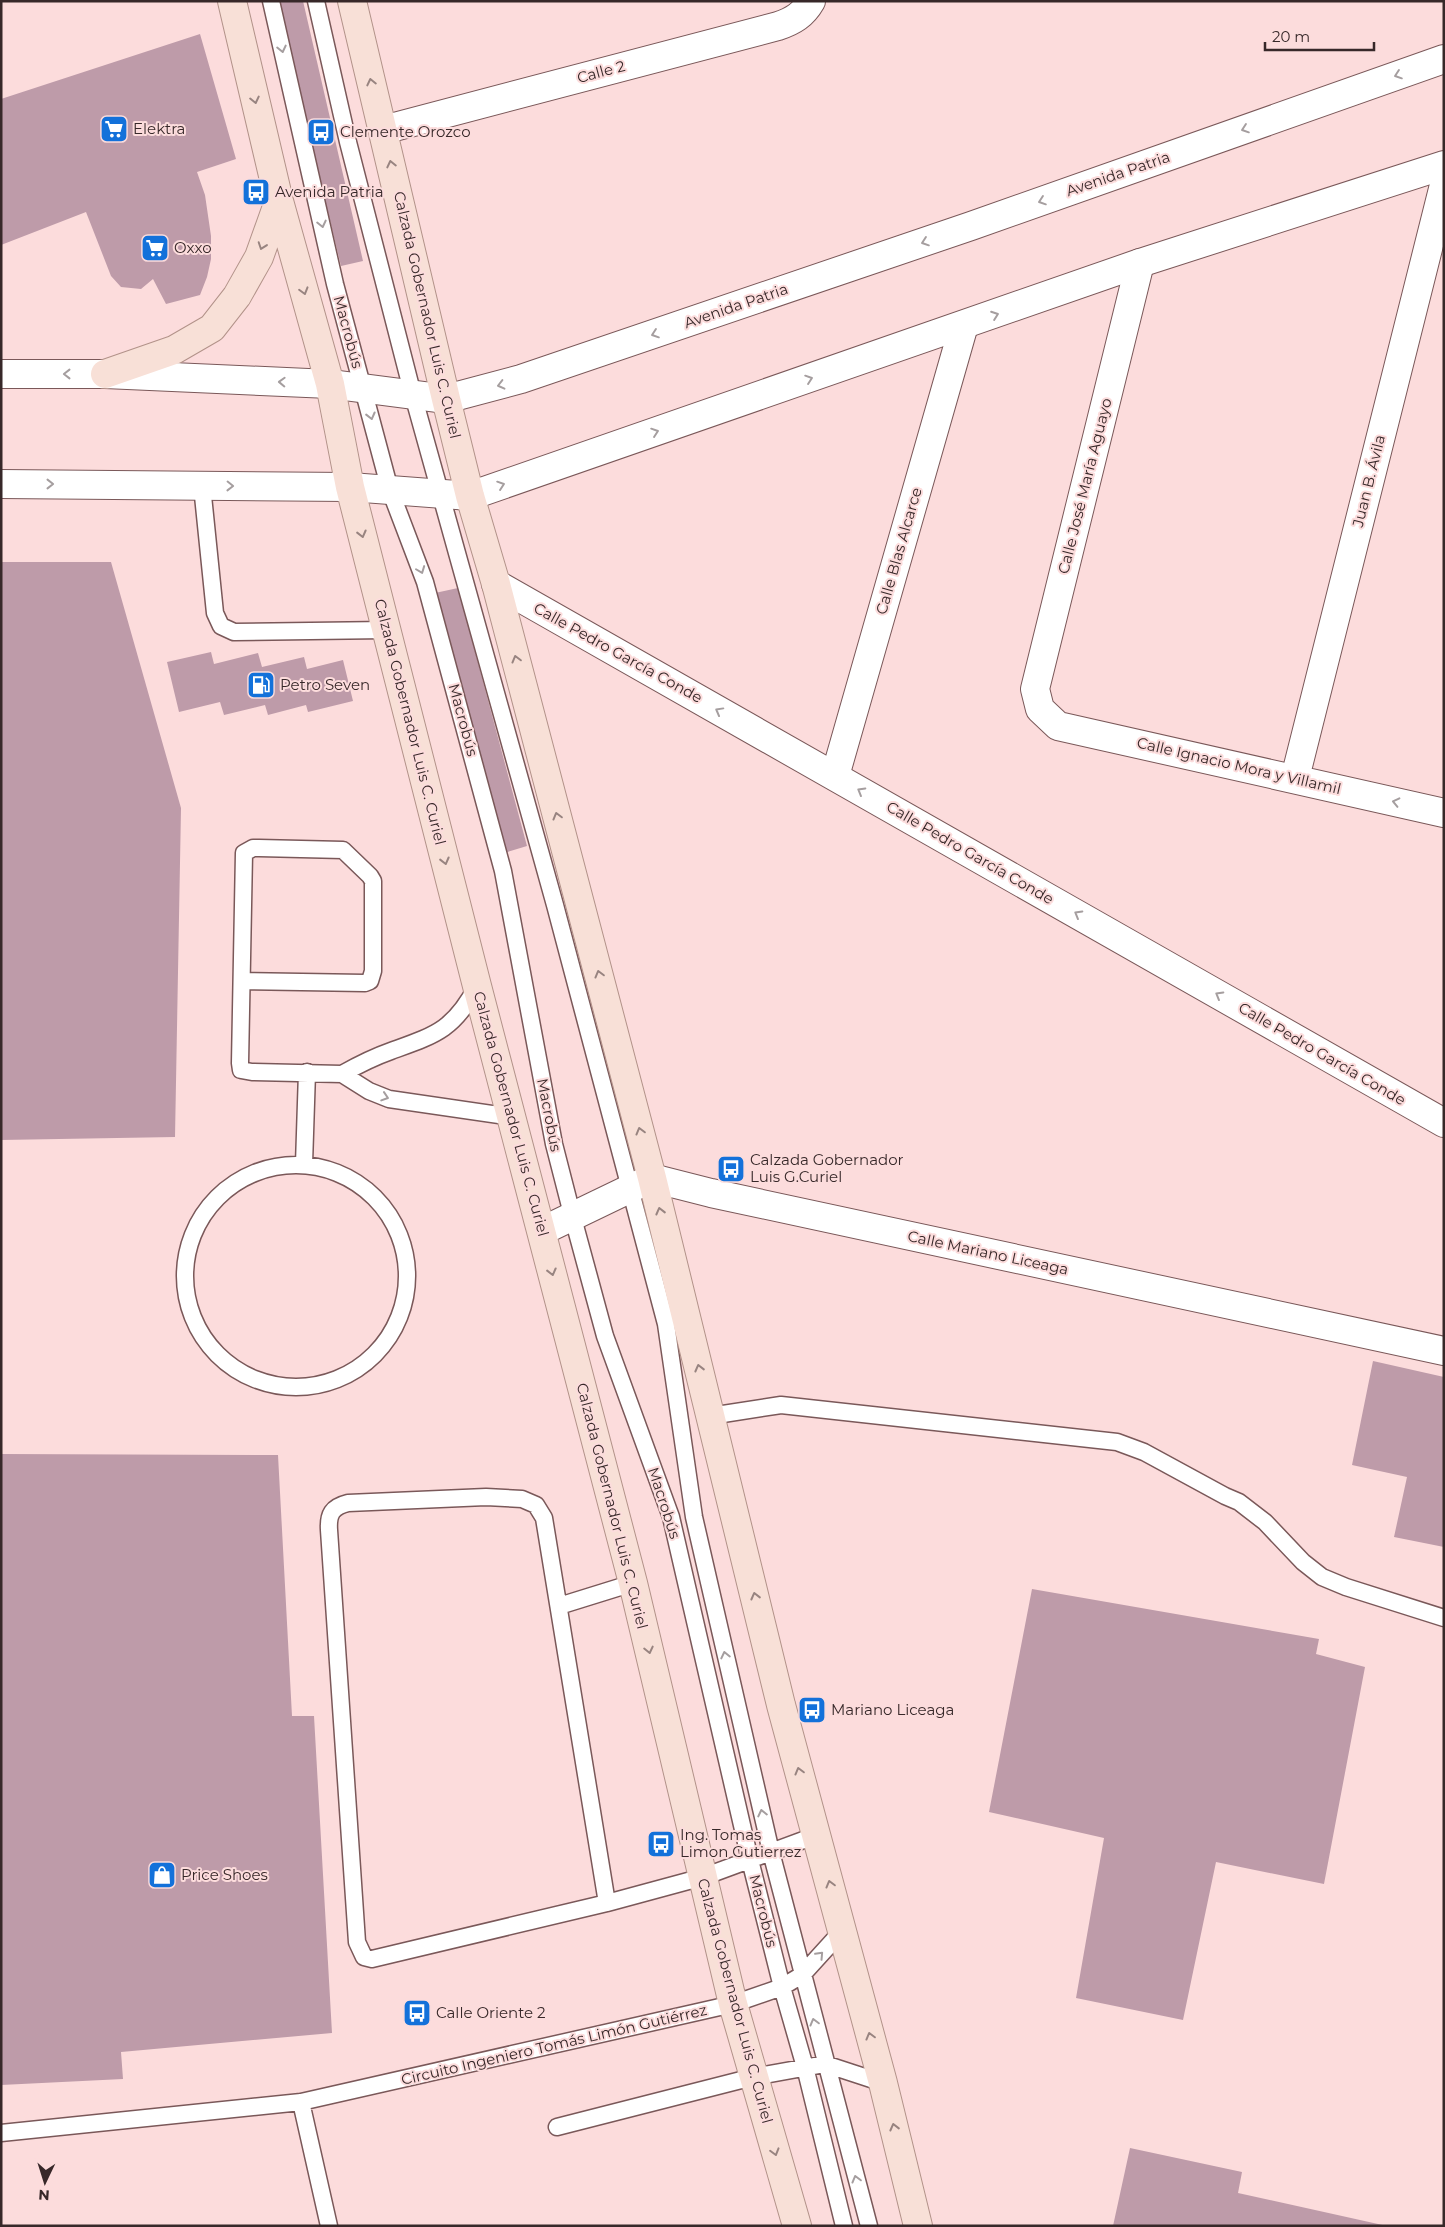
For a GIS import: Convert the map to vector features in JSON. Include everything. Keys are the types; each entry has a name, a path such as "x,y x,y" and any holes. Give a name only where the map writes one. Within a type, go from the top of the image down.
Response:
{"main road":[{"name":"Calzada Gobernador Luis C. Curiel","path":"232,1 279,200 330,384 350,487 386,630 633,1583 733,2004 797,2226"},
{"name":"Calzada Gobernador Luis C. Curiel","path":"352,1 446,399 470,496 496,584 641,1184 710,1416 781,1705 883,2083 918,2226"},
{"path":"105,374 174,350 212,328 238,296 259,257 279,200"}],"street":[{"name":"Calle 2","path":"383,130 778,26 791,22 805,12 811,1"},
{"name":"Avenida Patria","path":"1,374 105,374 330,384 446,399 522,379 971,226 1444,59"},
{"path":"1,484 350,487 470,496 1140,263 1444,165"},
{"name":"Juan B. Ávila","path":"1295,778 1444,184"},
{"name":"Calle José María Aguayo","path":"1040,710 1035,689 1140,263"},
{"name":"Calle Blas Alcarce","path":"834,776 964,325"},
{"name":"Calle Pedro García Conde","path":"496,584 1444,1123"},
{"name":"Calle Ignacio Mora y Villamil","path":"1040,710 1058,726 1444,813"},
{"path":"542,1232 641,1184"},
{"name":"Calle Mariano Liceaga","path":"641,1184 711,1193 1443,1348"}],"lane":[{"name":"Macrobús","path":"271,1 335,284 390,490 425,582 504,871 554,1144 573,1218 605,1336 671,1517 750,1860 782,1987 805,2067 844,2226"},
{"name":"Macrobús","path":"316,1 348,142 413,394 555,905 641,1184 666,1324 694,1517 771,1852 868,2226"},
{"path":"202,486 215,613 221,626 234,632 386,630"},
{"path":"242,981 365,983 370,981 372,971 374,891 370,876 343,850 259,848 247,850 243,856 241,1070 252,1072 342,1074 369,1091 389,1099 512,1117"},
{"path":"342,1074 372,1058 431,1037 450,1024 466,1008 477,986"},
{"path":"304,1164 307,1072"},
{"path":"304,1164 341,1173 372,1194 395,1223 407,1259 407,1277 406,1296 394,1331 370,1360 338,1380 302,1388 264,1383 231,1367 205,1342 188,1310 183,1274 190,1238 207,1206 234,1182 268,1167 304,1164"},
{"path":"710,1416 782,1404 1117,1442 1144,1452 1225,1496 1240,1502 1265,1522 1303,1562 1322,1577 1346,1587 1444,1618"},
{"path":"607,1903 544,1518 536,1505 530,1501 486,1497 338,1505 331,1510 328,1520 357,1942 364,1957 372,1958 607,1903 703,1877 817,1834"},
{"path":"559,1606 633,1583"},
{"name":"Circuito Ingeniero Tomás Limón Gutiérrez","path":"1,2132 301,2102 733,2004 782,1987 802,1975 842,1931"},
{"path":"557,2127 753,2077 825,2064 883,2083"},
{"path":"301,2102 329,2226"}],"building":[{"name":"Clemente Orozco","path":"303,1 363,261 341,266 277,2"},
{"name":"Elektra","path":"200,34 236,159 197,172 205,195 211,236 211,259 200,295 166,304 153,279 141,289 121,287 111,276 86,212 1,245 1,99"},
{"path":"1,562 111,562 181,808 175,1137 1,1140"},
{"path":"458,588 527,846 504,853 435,593"},
{"name":"Petro Seven","path":"211,652 214,664 258,653 262,667 304,657 307,669 343,660 353,701 308,712 306,705 268,715 265,705 224,715 220,702 179,712 167,662"},
{"path":"1373,1361 1444,1377 1444,1547 1394,1537 1407,1477 1352,1465"},
{"name":"Price Shoes","path":"1,1454 278,1455 292,1716 314,1716 332,2033 121,2052 123,2079 1,2085"},
{"path":"1032,1589 1319,1639 1316,1654 1365,1667 1324,1884 1216,1862 1183,2020 1076,1998 1104,1838 989,1812"},
{"path":"1130,2148 1242,2172 1238,2193 1387,2226 1113,2226"}],"place":[{"name":"Elektra","path":"114,129"},
{"name":"Clemente Orozco","path":"321,132"},
{"name":"Avenida Patria","path":"256,192"},
{"name":"Oxxo","path":"155,248"},
{"name":"Petro Seven","path":"261,685"},
{"name":"Calzada Gobernador Luis G.Curiel","path":"731,1169"},
{"name":"Mariano Liceaga","path":"812,1710"},
{"name":"Ing. Tomas Limon Gutierrez","path":"661,1844"},
{"name":"Price Shoes","path":"162,1875"},
{"name":"Calle Oriente 2","path":"417,2013"}]}
